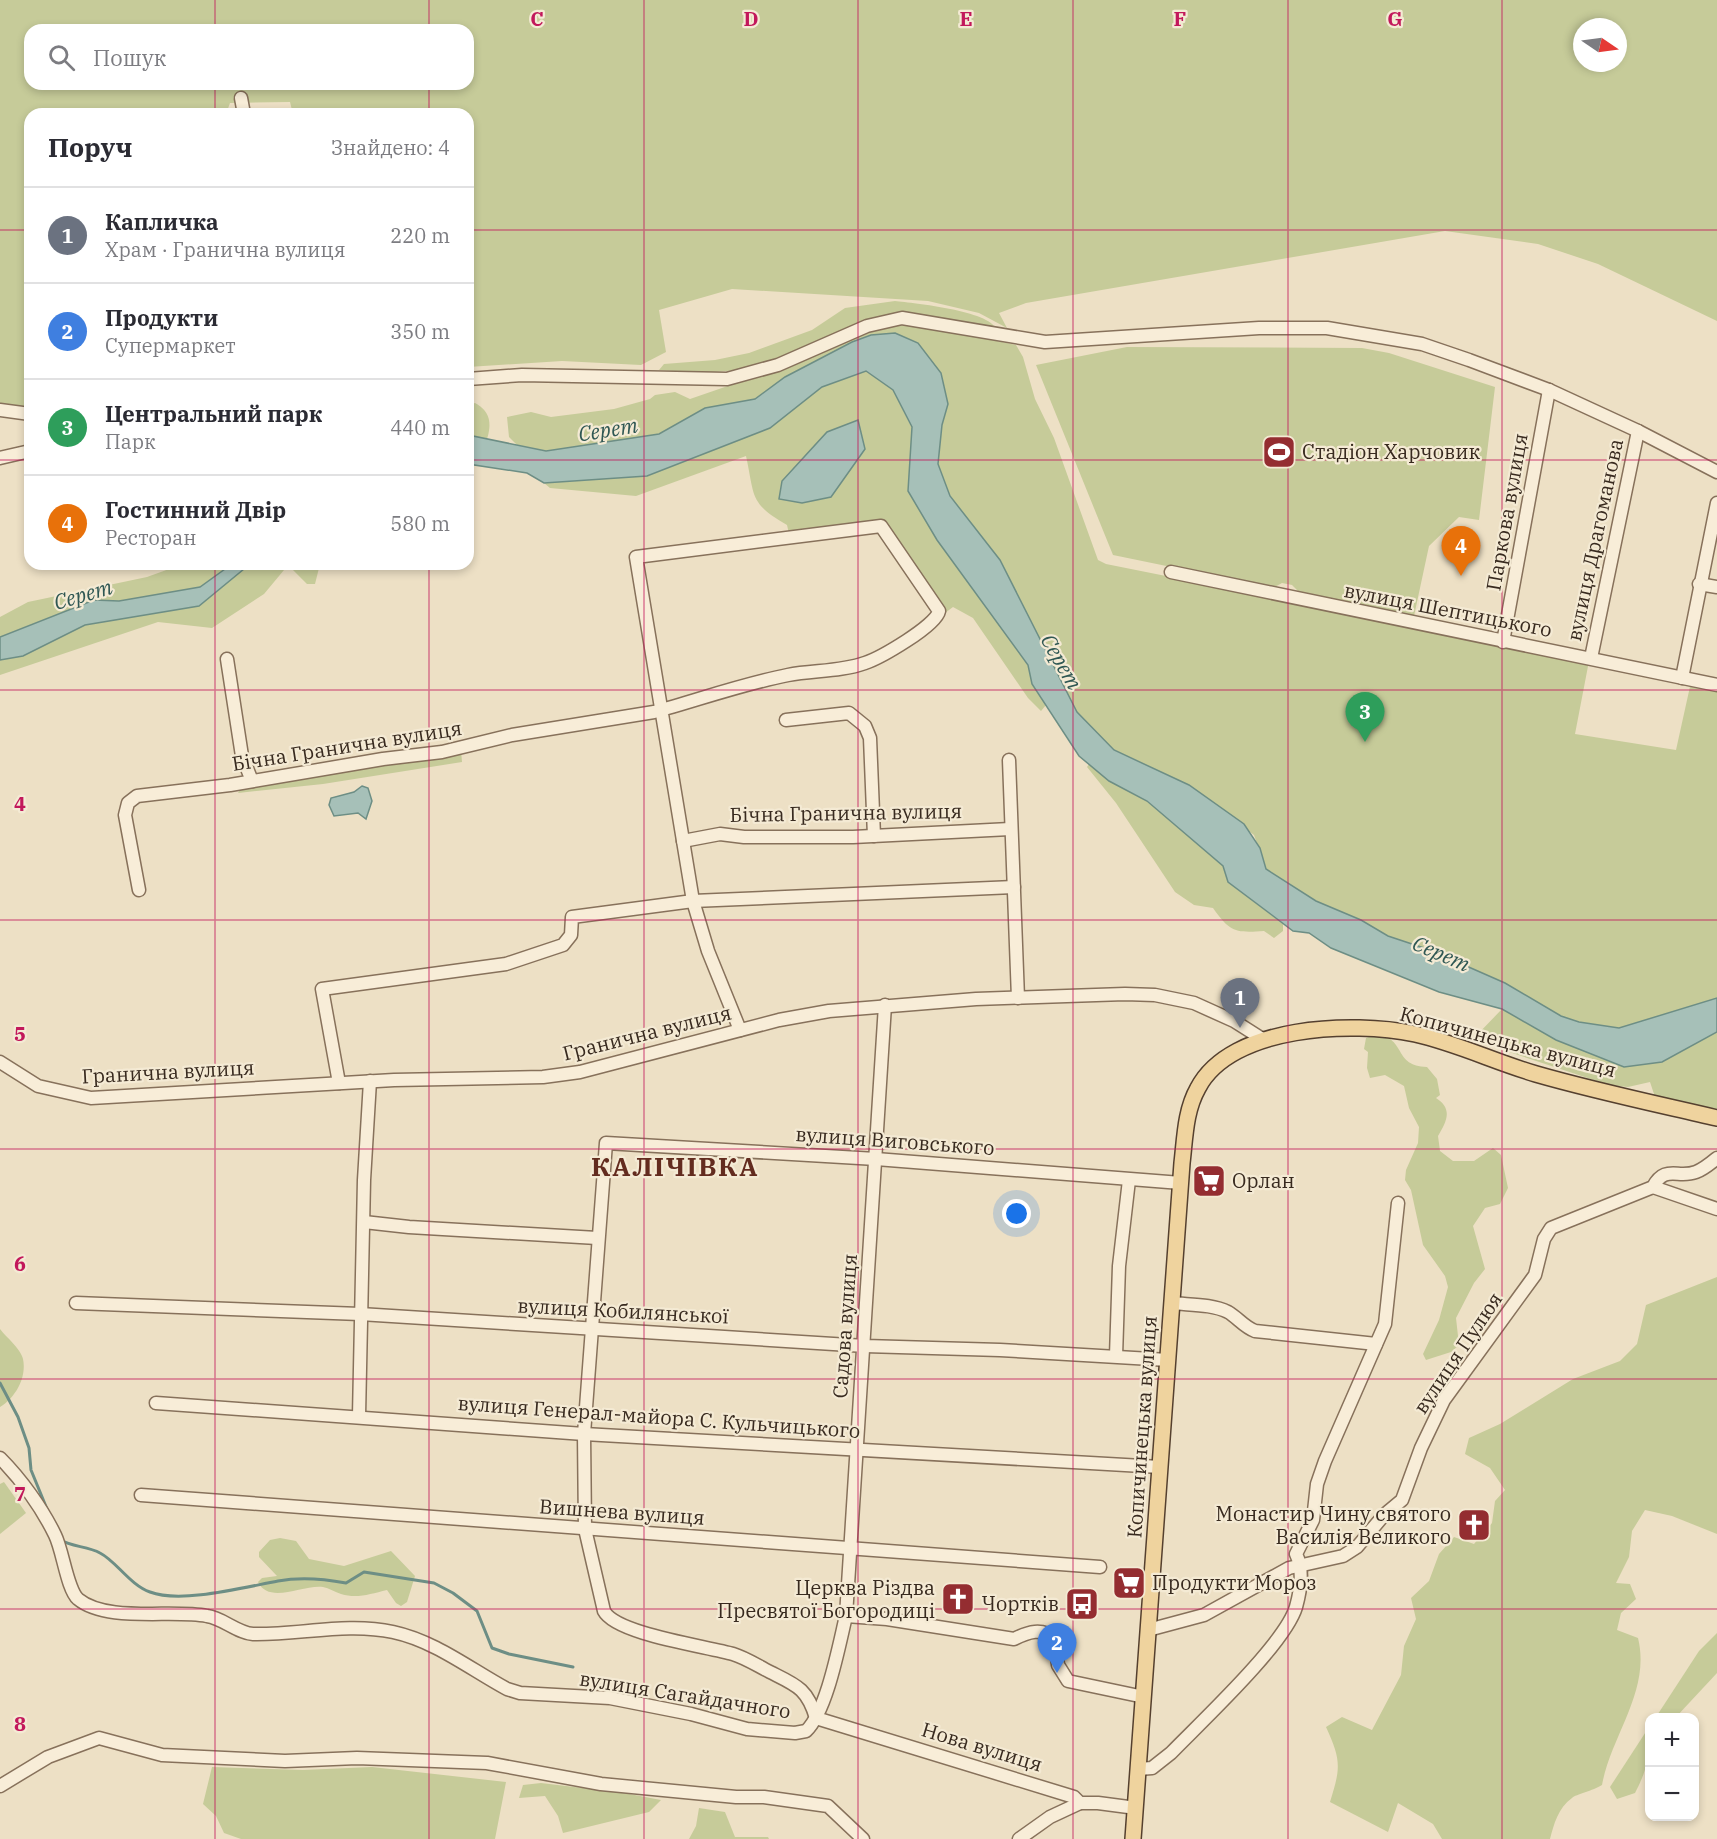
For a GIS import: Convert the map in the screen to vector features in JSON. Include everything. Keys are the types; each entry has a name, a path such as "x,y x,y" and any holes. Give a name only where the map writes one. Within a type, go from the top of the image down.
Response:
{"main road":[{"name":"Копичинецька вулиця","path":"1133,1839 1181,1183 1189,1112 1198,1087 1222,1058 1264,1040 1292,1034 1343,1029 1400,1032 1427,1037 1536,1074 1717,1118"}],"street":[{"path":"241,98 243,108"},
{"path":"474,379 522,375 727,379 778,364 867,326 902,318 1038,342 1259,328 1346,329 1441,350 1549,390 1638,431 1717,472"},
{"name":"Паркова вулиця","path":"1503,642 1549,390"},
{"path":"0,410 24,413"},
{"name":"вулиця Драгоманова","path":"1591,658 1638,431"},
{"path":"0,458 24,452"},
{"path":"1682,678 1717,503"},
{"name":"Бічна Гранична вулиця","path":"139,890 126,819 126,806 130,800 145,794 252,781 383,759 442,752 512,735 661,711 779,677 869,662 931,624 939,611 886,531 878,525 636,557 661,711"},
{"name":"вулиця Шептицького","path":"1171,572 1717,685"},
{"path":"1699,584 1717,588"},
{"path":"227,659 242,756 252,781"},
{"path":"661,711 693,901 708,951 740,1030"},
{"path":"786,720 849,713 865,726 870,738 874,836"},
{"path":"1009,760 1018,998"},
{"name":"Бічна Гранична вулиця","path":"683,842 724,834 744,837 874,836 1010,829"},
{"path":"339,1083 322,989 498,966 563,945 571,935 572,917 693,901 1014,887"},
{"name":"Гранична вулиця","path":"0,1062 38,1086 91,1098 370,1081 568,1074 806,1014 885,1005 1125,994 1170,998 1209,1009 1264,1040"},
{"name":"Садова вулиця","path":"816,1718 833,1670 846,1616 885,1005"},
{"path":"359,1416 360,1314 370,1081"},
{"name":"вулиця Виговського","path":"597,1238 606,1143 876,1159 1181,1183"},
{"name":"вулиця Пулюя","path":"1148,1630 1204,1615 1289,1568 1302,1567 1343,1556 1357,1547 1383,1515 1402,1500 1421,1448 1444,1400 1535,1275 1544,1239 1551,1228 1653,1187 1658,1178 1665,1174 1696,1172 1717,1158"},
{"path":"1116,1356 1119,1266 1129,1180"},
{"path":"1653,1187 1717,1209"},
{"path":"1138,1769 1152,1768 1171,1753 1275,1641 1296,1608 1302,1567 1296,1554 1313,1520 1317,1484 1385,1324 1398,1203"},
{"path":"364,1222 409,1227 597,1238 584,1434 585,1529 604,1611 611,1620 654,1635 743,1658 802,1690 810,1699 816,1718"},
{"name":"вулиця Кобилянської","path":"76,1303 360,1314 865,1346 1168,1360"},
{"name":"Копичинецька вулиця","path":"1172,1303 1212,1307 1230,1313 1239,1323 1255,1331 1376,1344"},
{"name":"вулиця Генерал-майора С. Кульчицького","path":"156,1403 584,1434 1160,1467"},
{"name":"вулиця Сагайдачного","path":"0,1458 18,1478 50,1526 61,1549 74,1593 90,1604 134,1614 208,1616 251,1634 332,1628 393,1632 431,1645 507,1689 528,1695 610,1698 691,1714 747,1729 772,1732 804,1732 816,1718"},
{"name":"Вишнева вулиця","path":"141,1496 1100,1567"},
{"path":"846,1616 931,1625 1014,1639 1033,1632 1045,1632 1055,1639 1058,1665 1068,1681 1144,1697"},
{"name":"Нова вулиця","path":"816,1718 1013,1777 1074,1797 1080,1803 1098,1803 1136,1809"},
{"path":"0,1786 48,1757 99,1738 162,1755 285,1761 357,1758 487,1763 601,1784 736,1797 764,1797 828,1806 863,1839"},
{"path":"1020,1839 1050,1817 1080,1803"}],"green space":[{"path":"0,0 1717,0 1717,321 1598,264 1538,244 1445,231 1026,303 999,313 1007,328 979,313 928,301 732,289 659,310 666,352 641,365 562,361 474,367 474,108 292,108 290,102 230,103 228,108 24,108 24,409 0,405"},
{"path":"895,301 966,313 980,317 996,329 909,314 786,357 739,370 701,373 659,370 664,364 715,360 749,353 812,330 845,308"},
{"path":"907,322 1016,345 1023,357 1035,399 1054,438 1098,560 1106,564 1589,661 1575,734 1676,750 1691,682 1717,688 1717,998 1619,1028 1579,1022 1561,1016 1505,983 1430,950 1388,936 1361,920 1316,901 1266,869 1254,835 1189,785 1114,750 1077,712 1000,560 950,496 938,464 942,425 948,404 941,374 918,343 895,333 871,335 852,342 785,377 755,399 705,408 659,434 546,451 517,445 509,437 507,417 531,412 551,417 614,409 650,399 655,395 675,392 690,399 783,367 854,334"},
{"name":"Стадіон Харчовик","path":"1127,347 1362,348 1389,353 1495,387 1479,520 1459,517 1429,546 1414,616 1301,594 1292,585 1282,583 1273,588 1113,555 1036,365"},
{"path":"866,371 893,390 912,428 908,491 937,540 1028,665 1032,684 1046,705 1041,711 1028,698 973,618 953,607 945,613 882,521 789,534 787,525 766,511 756,498 746,456 636,496 550,488 544,483 647,476 770,428 822,387"},
{"path":"474,403 487,414 489,428 487,439 474,436"},
{"path":"166,570 224,570 200,587 119,601 94,600 0,637 0,617 28,602 147,577"},
{"path":"243,570 284,570 264,594 212,628 158,622 0,675 0,660 23,656 85,625 199,606"},
{"path":"293,570 318,570 315,584 307,584"},
{"path":"461,750 462,762 323,784 238,793 241,788"},
{"path":"1089,764 1109,781 1147,801 1223,866 1228,882 1283,924 1283,931 1274,938 1264,931 1246,932 1234,929 1224,922 1213,908 1194,905 1175,892 1116,803 1087,767"},
{"path":"1502,1009 1556,1040 1662,1062 1717,1032 1717,1109 1655,1097 1650,1082 1628,1087 1609,1085 1503,1050 1475,1037"},
{"path":"1377,1034 1393,1041 1409,1062 1416,1066 1427,1067 1437,1079 1440,1095 1436,1098 1445,1106 1447,1116 1438,1136 1440,1151 1453,1161 1474,1161 1493,1148 1501,1155 1508,1188 1500,1204 1485,1208 1473,1226 1485,1269 1474,1283 1456,1318 1459,1345 1451,1352 1426,1360 1423,1354 1439,1320 1448,1287 1445,1276 1423,1245 1411,1190 1405,1180 1406,1170 1418,1143 1419,1127 1409,1108 1404,1086 1385,1075 1370,1078 1367,1068 1368,1052 1364,1049 1366,1038"},
{"path":"1717,1277 1717,1534 1672,1516 1645,1510 1632,1531 1629,1557 1616,1583 1630,1584 1636,1599 1621,1613 1617,1630 1638,1638 1641,1657 1639,1676 1635,1695 1613,1748 1602,1785 1567,1802 1557,1817 1550,1839 1442,1839 1433,1824 1398,1803 1388,1832 1330,1802 1338,1764 1326,1727 1342,1717 1372,1730 1401,1675 1404,1646 1416,1619 1411,1598 1429,1581 1439,1554 1454,1537 1474,1544 1492,1523 1495,1501 1505,1490 1490,1468 1465,1454 1469,1438 1500,1424 1573,1379 1620,1361 1637,1344 1646,1305"},
{"path":"0,1329 19,1351 24,1366 19,1387 0,1407"},
{"path":"4,1482 26,1513 0,1534 0,1484"},
{"path":"280,1538 296,1541 309,1559 344,1566 391,1551 415,1576 407,1602 401,1606 396,1603 387,1590 353,1596 323,1587 278,1593 263,1589 258,1582 262,1578 277,1576 259,1557 259,1552 270,1540"},
{"path":"1717,1633 1717,1673 1680,1713 1659,1713 1699,1651"},
{"path":"1645,1733 1645,1768 1635,1793 1617,1799 1610,1787"},
{"path":"212,1767 303,1770 372,1767 506,1782 495,1839 241,1839 224,1833 216,1816 203,1804"},
{"path":"541,1783 661,1800 649,1812 563,1833 558,1816 545,1796 519,1798 523,1785"},
{"path":"699,1808 725,1812 735,1837 768,1837 769,1839 689,1839 696,1826"}],"water":[{"path":"895,333 918,343 941,373 948,404 942,425 938,464 950,496 1000,560 1077,712 1114,750 1189,785 1244,824 1260,848 1266,869 1316,901 1361,920 1388,936 1430,950 1505,983 1561,1016 1579,1022 1619,1028 1717,998 1717,1032 1662,1062 1624,1067 1556,1040 1502,1009 1439,992 1331,948 1309,933 1293,931 1228,882 1223,866 1147,801 1109,781 1079,756 1032,684 1028,665 937,540 908,491 912,427 893,390 866,371 822,387 770,428 647,476 544,483 527,473 474,465 474,436 546,451 659,434 705,408 755,399 785,377 852,342 871,335"},
{"path":"858,420 865,449 831,497 802,503 779,499 782,481 827,432"},
{"path":"224,570 243,570 199,606 85,625 23,656 0,660 0,637 94,600 119,601 200,587"},
{"path":"362,786 368,788 372,801 366,819 358,813 334,816 329,805 331,798 354,792"}],"waterway":[{"path":"0,1383 18,1417 29,1448 31,1470 47,1509"},
{"path":"61,1540 100,1553 143,1589 163,1595 213,1593 295,1579 346,1583 364,1572 434,1583 453,1593 477,1611 492,1648 509,1654 573,1667"}],"place":[{"name":"Стадіон Харчовик","path":"1279,452"},
{"name":"Гостинний Двір","path":"1461,576"},
{"name":"Центральний парк","path":"1365,742"},
{"name":"Капличка","path":"1240,1028"},
{"name":"Орлан","path":"1209,1181"},
{"name":"Монастир Чину святого Василія Великого","path":"1474,1525"},
{"name":"Продукти Мороз","path":"1129,1583"},
{"name":"Церква Різдва Пресвятої Богородиці","path":"958,1599"},
{"name":"Чортків","path":"1082,1604"},
{"name":"Продукти","path":"1057,1673"}],"district":[{"name":"КАЛІЧІВКА","path":"675,1167"}],"water label":[{"name":"Серет","path":"608,430"},
{"name":"Серет","path":"83,595"},
{"name":"Серет","path":"1061,662"},
{"name":"Серет","path":"1441,954"}]}
